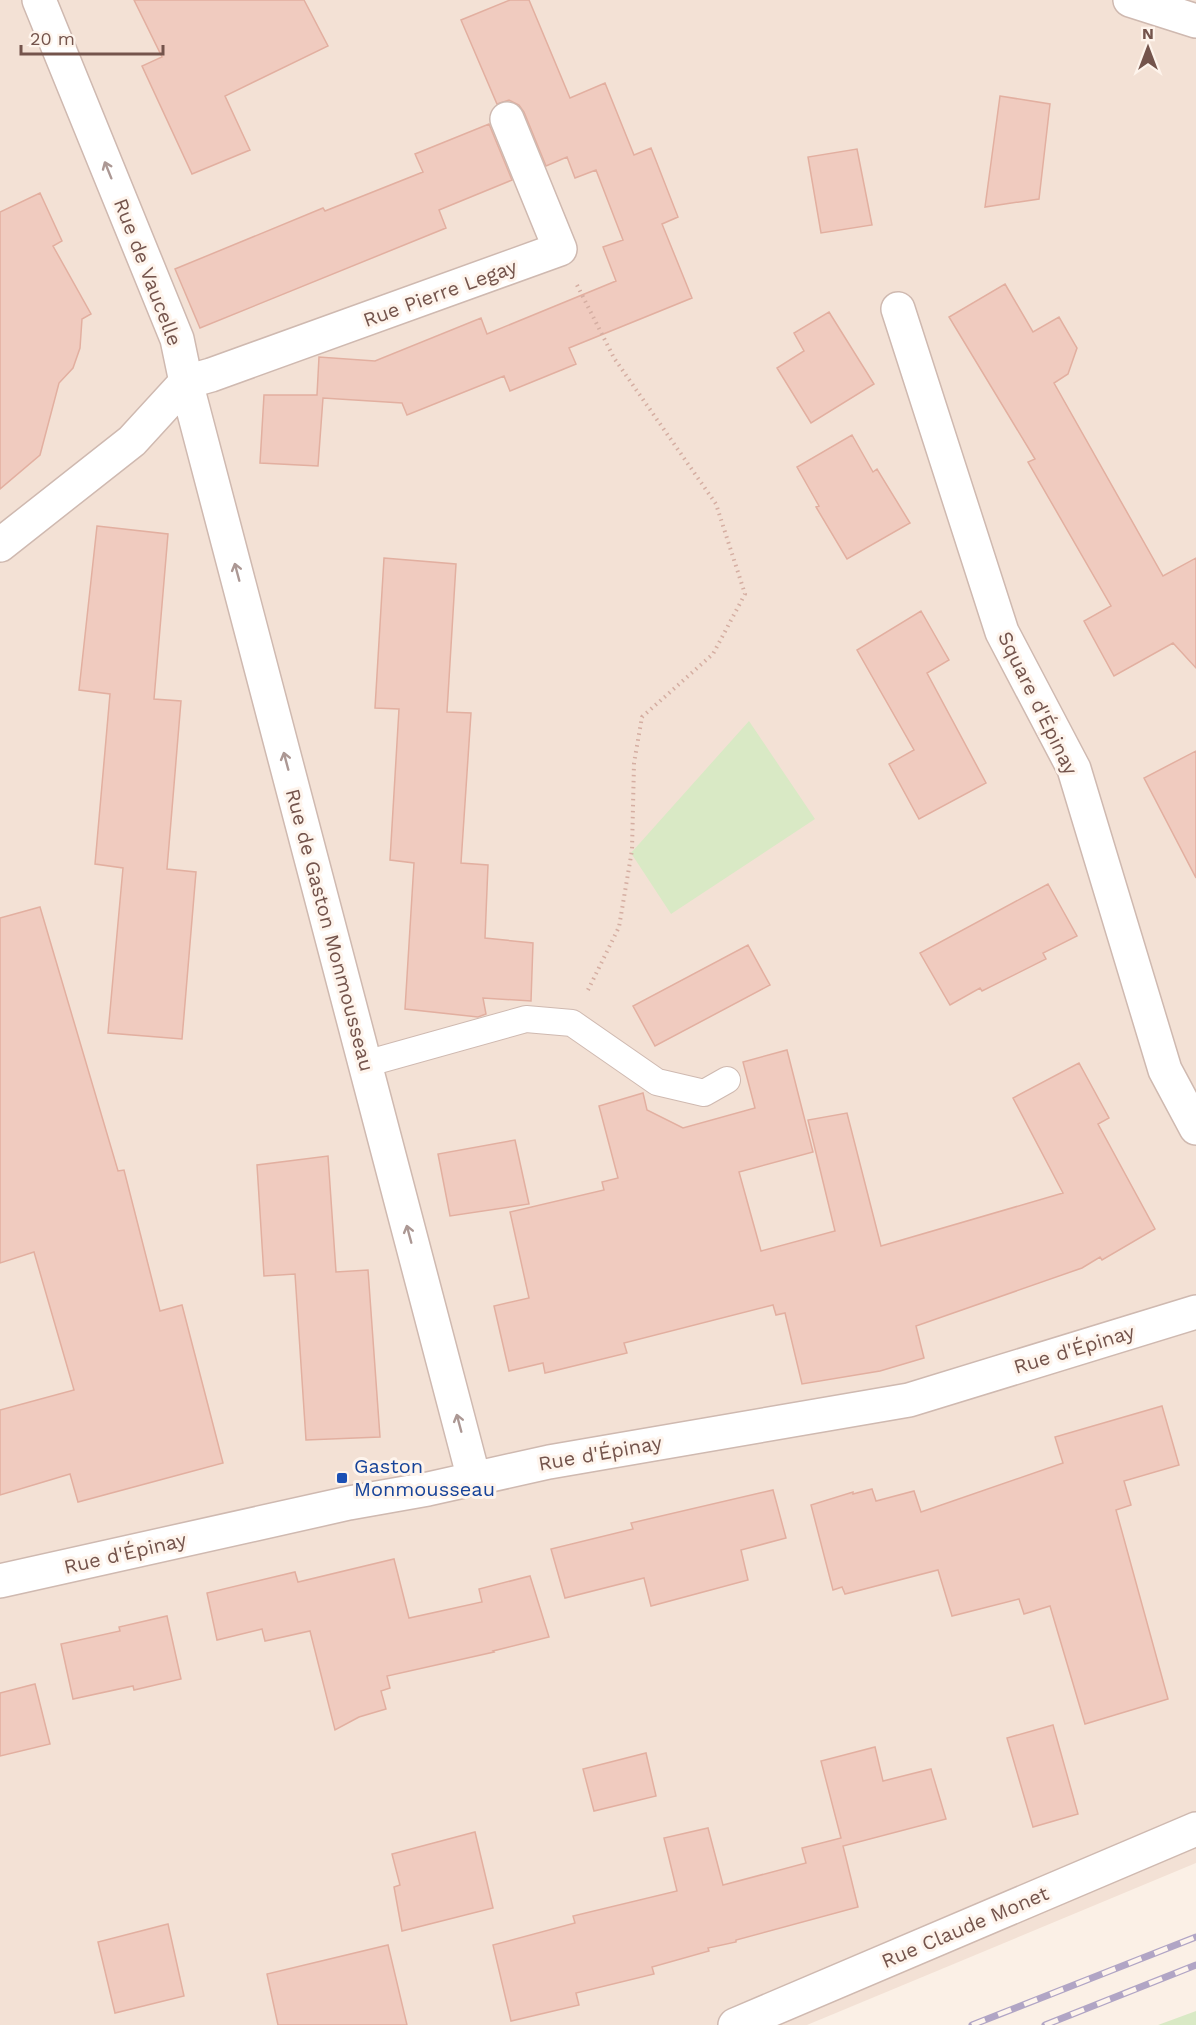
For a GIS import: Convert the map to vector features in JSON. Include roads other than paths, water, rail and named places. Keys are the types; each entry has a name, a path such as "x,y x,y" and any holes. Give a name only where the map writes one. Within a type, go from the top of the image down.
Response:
{"street":[{"name":"Rue de Vaucelle","path":"39,0 177,339 186,382"},
{"path":"1130,0 1196,21"},
{"name":"Rue Pierre Legay","path":"186,382 560,249 507,119"},
{"name":"Square d'Épinay","path":"898,309 1002,632 1074,769 1165,1070 1196,1128"},
{"path":"0,545 132,441 186,382"},
{"name":"Rue de Gaston Monmousseau","path":"186,382 474,1479"},
{"name":"Rue d'Épinay","path":"0,1581 349,1503 549,1462 909,1400 1196,1312"},
{"name":"Rue Claude Monet","path":"735,2025 1196,1829"}],"lane":[{"path":"365,1064 526,1019 572,1023 657,1082 704,1094 727,1080"}],"railway":[{"path":"972,2025 1196,1937"},
{"path":"1045,2025 1196,1965"}],"place":[{"name":"Gaston Monmousseau","path":"342,1478"}]}
